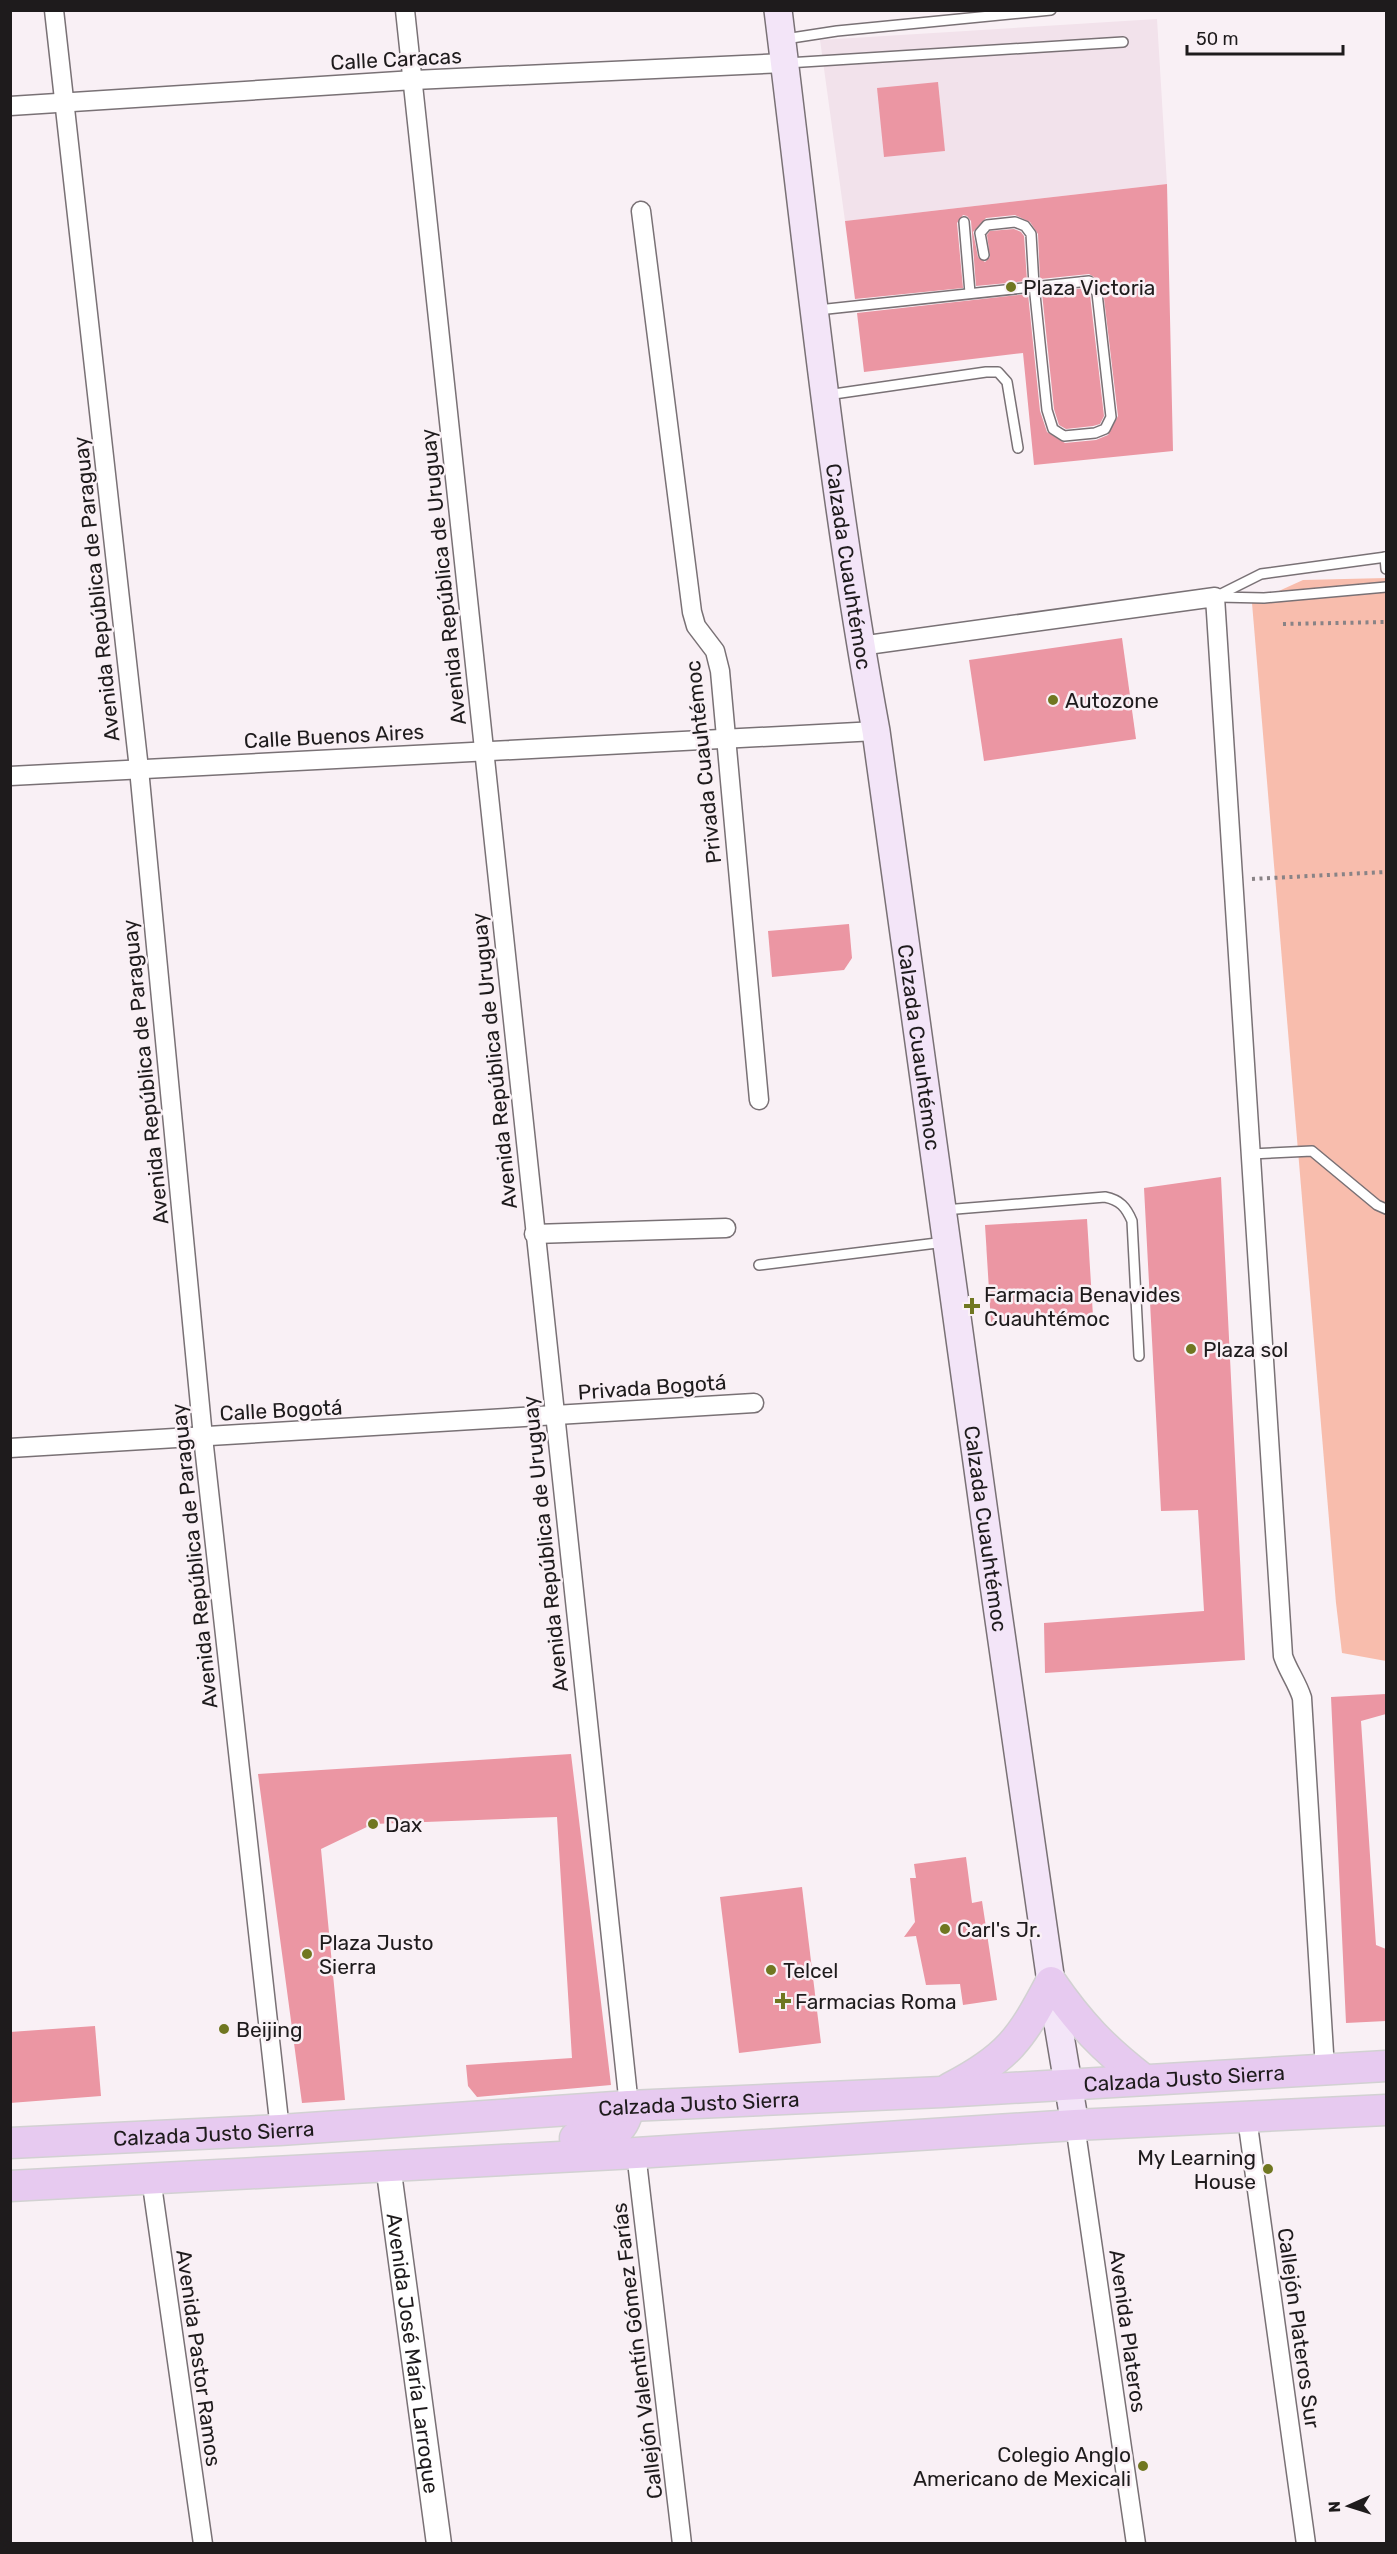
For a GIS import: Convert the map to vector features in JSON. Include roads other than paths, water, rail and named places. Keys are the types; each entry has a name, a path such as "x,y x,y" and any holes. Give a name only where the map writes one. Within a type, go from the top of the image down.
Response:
{"main road":[{"name":"Calzada Cuauhtémoc","path":"778,10 825,396 860,646 876,731 946,1242 1052,1983 1075,2125"},
{"path":"942,2092 979,2073 1002,2056 1031,2020 1052,1983 1077,2019 1107,2052 1143,2079"},
{"name":"Calzada Justo Sierra","path":"10,2143 280,2130 629,2106 942,2092 1386,2066"},
{"path":"505,2159 520,2141 612,2135 621,2128 629,2106"},
{"name":"Calzada Justo Sierra","path":"10,2186 636,2153 1075,2125 1386,2110"}],"street":[{"name":"Avenida República de Paraguay","path":"54,10 139,769 203,1437 280,2130"},
{"name":"Avenida República de Uruguay","path":"405,10 629,2106"},
{"name":"Calle Caracas","path":"10,105 414,80 783,51"},
{"name":"Privada Cuauhtémoc","path":"641,211 692,612 696,626 716,651 759,1100"},
{"path":"860,646 1215,597 1282,1656 1287,1669 1298,1683 1302,1698 1325,2069"},
{"name":"Calle Buenos Aires","path":"10,776 876,731"},
{"path":"534,1234 726,1228"},
{"name":"Privada Bogotá","path":"554,1417 754,1403"},
{"name":"Calle Bogotá","path":"10,1448 554,1417"},
{"name":"Callejón Plateros Sur","path":"1247,2118 1306,2544"},
{"name":"Avenida Plateros","path":"1075,2125 1136,2544"},
{"name":"Callejón Valentín Gómez Farías","path":"636,2153 682,2544"},
{"name":"Avenida José María Larroque","path":"388,2165 439,2544"},
{"name":"Avenida Pastor Ramos","path":"151,2178 203,2544"}],"lane":[{"path":"783,51 837,31 1051,10"},
{"path":"783,51 1123,42"},
{"path":"964,222 970,292"},
{"path":"814,310 1034,285 1089,281 1097,293 1111,417 1105,429 1095,433 1064,436 1053,429 1047,410 1034,285 1031,234 1025,226 1015,222 987,225 980,233 984,255"},
{"path":"825,396 998,372 1007,382 1018,448"},
{"path":"1215,597 1261,574 1386,557 1386,569"},
{"path":"1215,597 1264,598 1386,587"},
{"path":"1250,1154 1312,1151 1377,1205 1386,1209"},
{"path":"942,1210 1105,1197 1116,1199 1127,1208 1132,1221 1139,1356"},
{"path":"759,1265 946,1242"}],"place":[{"name":"Plaza Victoria","path":"1011,287"},
{"name":"Autozone","path":"1053,700"},
{"name":"Farmacia Benavides Cuauhtémoc","path":"972,1306"},
{"name":"Plaza sol","path":"1191,1349"},
{"name":"Dax","path":"373,1824"},
{"name":"Carl's Jr.","path":"945,1929"},
{"name":"Plaza Justo Sierra","path":"307,1954"},
{"name":"Telcel","path":"771,1970"},
{"name":"Farmacias Roma","path":"783,2001"},
{"name":"Beijing","path":"224,2029"},
{"name":"My Learning House","path":"1268,2169"},
{"name":"Colegio Anglo Americano de Mexicali","path":"1143,2466"}]}
